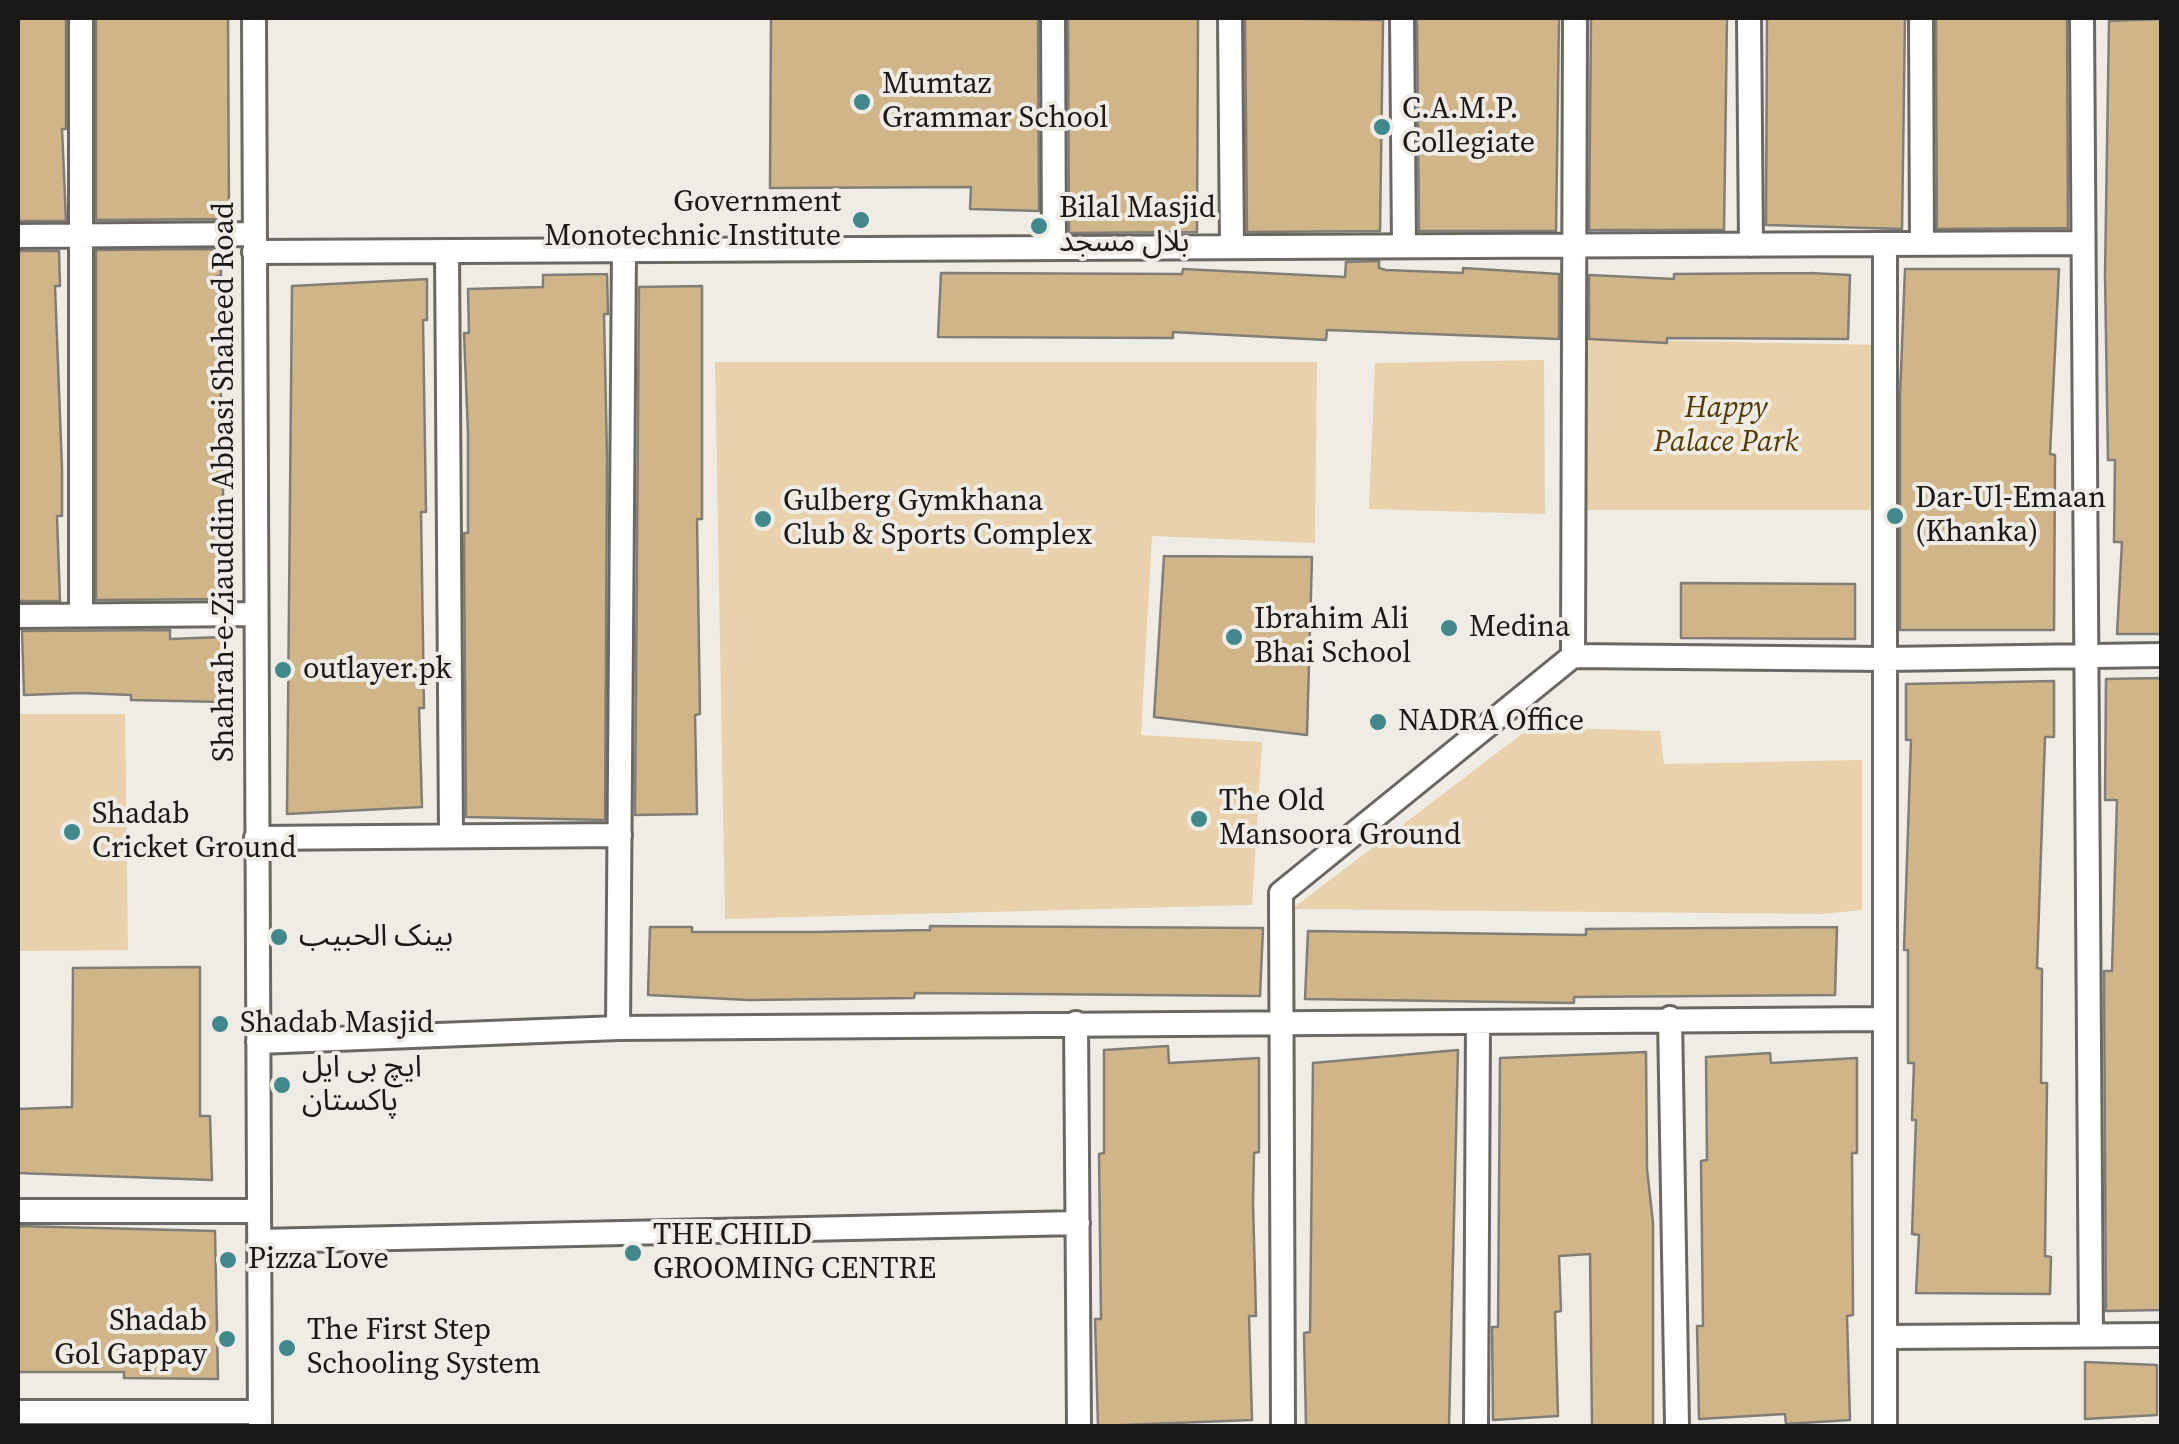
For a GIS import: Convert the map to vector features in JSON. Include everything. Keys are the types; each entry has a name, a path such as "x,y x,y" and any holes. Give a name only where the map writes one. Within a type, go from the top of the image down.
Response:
{"street":[{"path":"81,18 81,615"},
{"name":"Shahrah-e-Ziauddin Abbasi Shaheed Road","path":"254,18 260,1419"},
{"path":"1053,18 1054,248"},
{"path":"1230,18 1232,247"},
{"path":"1402,18 1404,246"},
{"path":"1574,656 1575,18"},
{"path":"1749,18 1751,245"},
{"path":"1921,18 1922,244"},
{"path":"2082,18 2091,1335"},
{"path":"18,236 447,251 2082,243"},
{"path":"1885,244 1885,1426"},
{"path":"618,1028 624,250"},
{"path":"447,251 451,836"},
{"path":"18,616 254,614"},
{"path":"1283,1426 1279,1020 1282,892 1574,656 1884,660 2162,655"},
{"path":"256,838 620,835"},
{"path":"258,1042 618,1028 1279,1020 1478,1023 1670,1018 1884,1019"},
{"path":"1670,1018 1677,1426"},
{"path":"1076,1022 1079,1426"},
{"path":"1476,1426 1478,1023"},
{"path":"18,1211 259,1211"},
{"path":"259,1241 1078,1223"},
{"path":"1885,1337 2162,1335"},
{"path":"18,1412 260,1419"}],"green space":[{"name":"Happy Palace Park","path":"1580,339 1885,345 1885,510 1574,510"},
{"path":"1544,360 1545,514 1369,509 1375,363"},
{"path":"715,362 1317,362 1315,543 1152,536 1141,735 1262,742 1252,905 725,919"},
{"name":"Shadab Cricket Ground","path":"18,714 125,714 128,950 18,951"},
{"path":"1531,727 1660,731 1664,764 1862,760 1862,910 1823,914 1292,909"}],"building":[{"path":"18,18 66,18 66,129 62,129 66,221 18,221"},
{"path":"96,18 228,18 229,219 96,220"},
{"name":"Mumtaz Grammar School","path":"771,18 1038,18 1039,211 970,209 971,187 770,188"},
{"path":"1068,18 1198,18 1197,232 1069,233"},
{"path":"1245,18 1383,20 1380,231 1247,232"},
{"path":"1417,18 1559,18 1556,231 1419,231"},
{"path":"1591,18 1727,18 1724,230 1589,230"},
{"path":"1767,18 1905,18 1902,229 1766,225"},
{"path":"1936,18 2067,18 2068,228 1937,229"},
{"path":"2162,19 2162,634 2117,634 2122,542 2114,542 2115,460 2108,460 2105,275 2109,21"},
{"path":"221,249 221,276 217,276 223,459 223,506 218,506 221,599 96,600 96,250"},
{"path":"18,251 59,251 60,286 55,286 62,468 62,516 57,516 60,601 18,601"},
{"path":"1379,261 1379,268 1386,270 1463,273 1463,268 1559,274 1559,339 1327,330 1326,340 1173,332 1173,338 938,337 941,273 1182,274 1183,269 1345,277 1346,262"},
{"path":"1905,269 2059,269 2050,454 2055,455 2054,630 1900,630 1900,396"},
{"path":"607,274 605,820 466,817 464,533 468,533 468,434 464,333 469,333 468,289 543,287 543,275"},
{"path":"1674,274 1850,275 1848,339 1667,338 1667,343 1589,339 1589,275 1674,279"},
{"path":"427,279 427,320 423,320 426,512 421,512 424,708 419,708 422,807 287,814 292,286"},
{"path":"702,286 697,814 635,815 639,287"},
{"name":"Ibrahim Ali Bhai School","path":"1164,556 1312,557 1307,735 1154,717"},
{"path":"1681,583 1855,584 1855,639 1681,638"},
{"path":"170,630 170,639 223,637 224,702 131,700 131,695 80,693 24,695 22,631"},
{"path":"2162,678 2162,1310 2106,1311 2104,971 2112,971 2117,800 2105,800 2106,679"},
{"path":"2054,681 2054,737 2045,737 2037,968 2042,969 2041,1083 2047,1083 2045,1256 2051,1257 2050,1294 1916,1293 1919,1235 1912,1234 1916,1120 1912,1120 1914,1063 1908,1063 1908,950 1904,950 1911,740 1906,740 1906,684"},
{"path":"930,926 1263,928 1260,996 915,993 914,998 749,1000 648,995 650,927 692,927 692,932 813,932 930,930"},
{"path":"1837,927 1835,995 1574,997 1574,1003 1305,999 1308,931 1586,935 1586,929"},
{"path":"200,967 200,1116 210,1116 212,1180 18,1173 18,1109 72,1107 73,968"},
{"path":"1168,1046 1169,1063 1259,1058 1259,1152 1254,1153 1253,1203 1256,1316 1249,1316 1252,1420 1098,1426 1095,1319 1101,1319 1099,1154 1104,1153 1104,1050"},
{"path":"1458,1050 1449,1426 1306,1425 1304,1333 1310,1332 1313,1063"},
{"path":"1646,1052 1647,1169 1653,1223 1653,1426 1592,1426 1590,1254 1559,1256 1561,1311 1555,1312 1558,1416 1493,1420 1492,1327 1498,1327 1500,1058"},
{"path":"1770,1053 1771,1063 1857,1058 1857,1153 1852,1153 1853,1315 1847,1316 1850,1420 1786,1424 1785,1414 1699,1419 1697,1326 1703,1326 1701,1161 1707,1160 1706,1057"},
{"path":"18,1226 215,1231 218,1379 124,1378 124,1372 18,1372"},
{"path":"2085,1362 2157,1365 2157,1415 2085,1419"}],"place":[{"name":"Mumtaz Grammar School","path":"862,102"},
{"name":"C.A.M.P. Collegiate","path":"1382,127"},
{"name":"Government Monotechnic Institute","path":"861,220"},
{"name":"Bilal Masjid بلال مسجد","path":"1039,226"},
{"name":"Dar-Ul-Emaan (Khanka)","path":"1895,516"},
{"name":"Gulberg Gymkhana Club & Sports Complex","path":"763,519"},
{"name":"Medina","path":"1449,628"},
{"name":"Ibrahim Ali Bhai School","path":"1234,637"},
{"name":"outlayer.pk","path":"283,670"},
{"name":"NADRA Office","path":"1378,722"},
{"name":"The Old Mansoora Ground","path":"1199,819"},
{"name":"Shadab Cricket Ground","path":"72,832"},
{"name":"بينک الحبيب","path":"279,937"},
{"name":"Shadab Masjid","path":"220,1024"},
{"name":"ایچ بی ایل پاکستان","path":"282,1085"},
{"name":"THE CHILD GROOMING CENTRE","path":"633,1253"},
{"name":"Pizza Love","path":"228,1260"},
{"name":"Shadab Gol Gappay","path":"227,1339"},
{"name":"The First Step Schooling System","path":"287,1348"}]}
